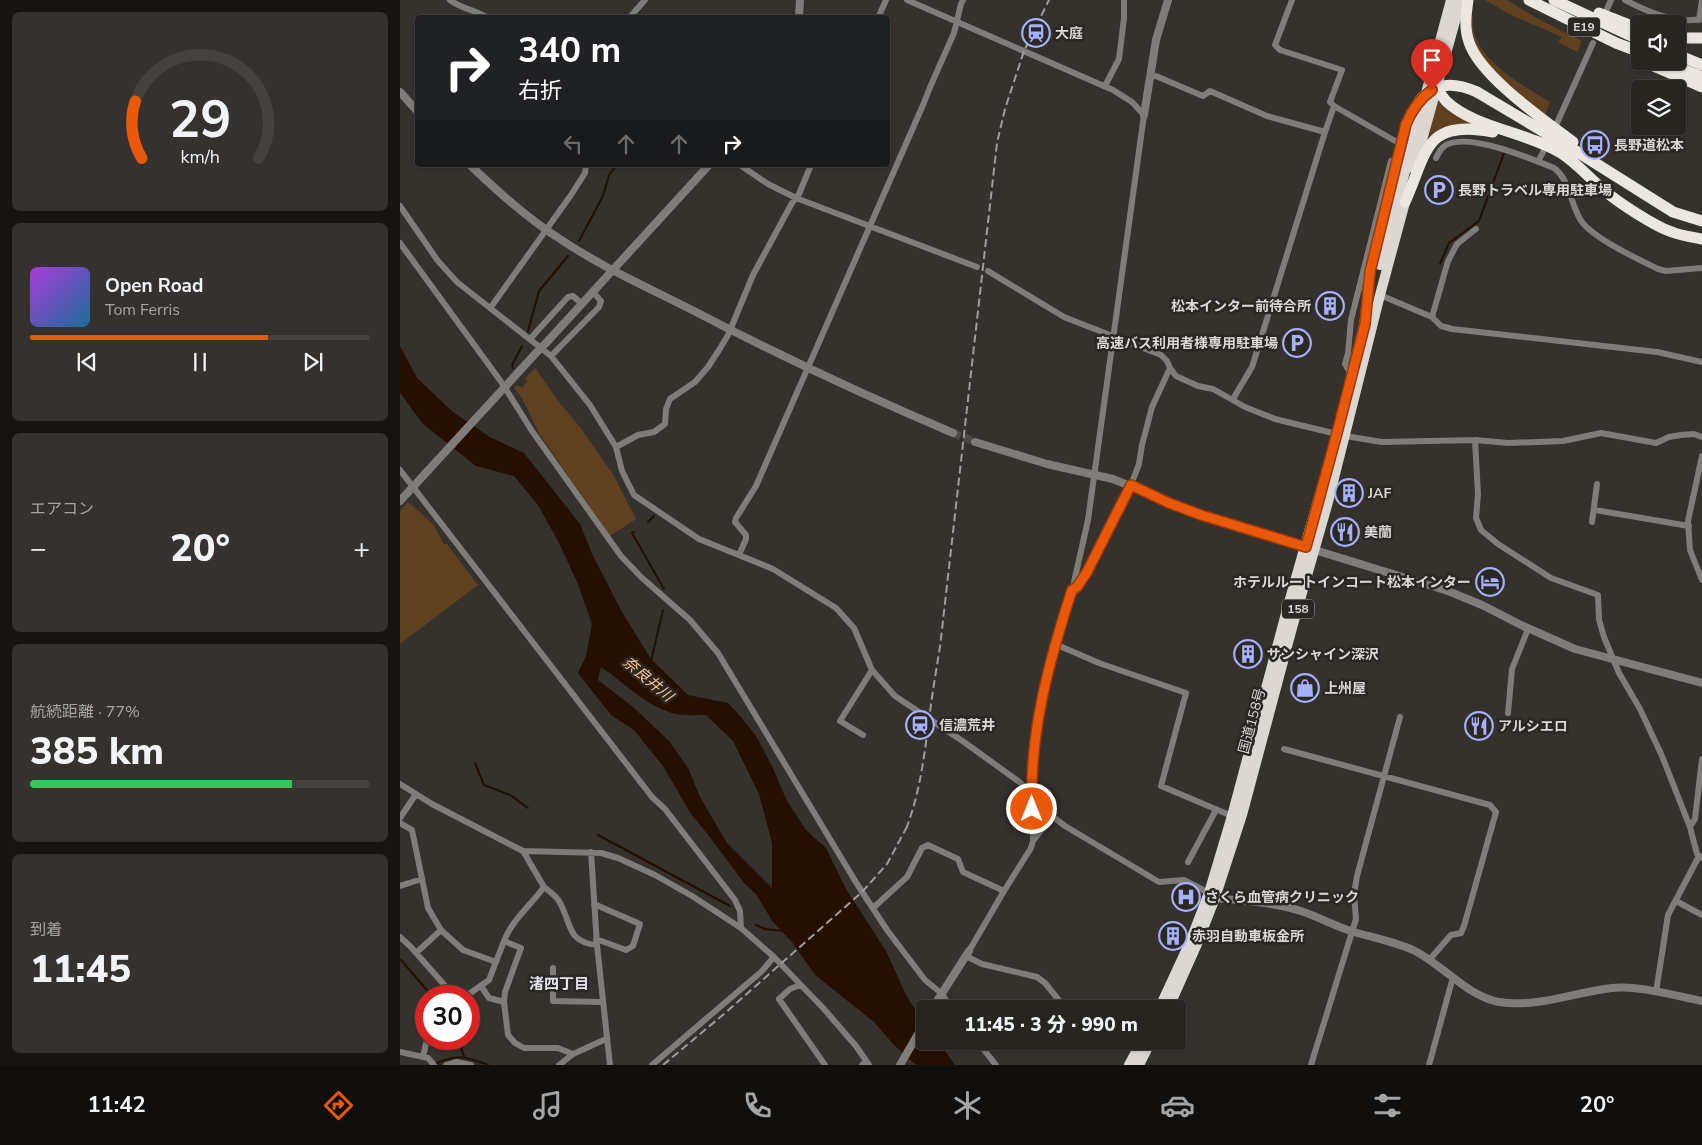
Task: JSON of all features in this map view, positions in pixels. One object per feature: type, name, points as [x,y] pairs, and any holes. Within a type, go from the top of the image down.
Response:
[{"type":"highway","name":"国道158号","points":[[1341,434],[1352,375],[1451,0]]},
{"type":"highway","name":"国道158号","points":[[1172,1000],[1197,944],[1212,895],[1232,816],[1310,548],[1461,0]]},
{"type":"highway","points":[[1468,0],[1467,34],[1473,51],[1479,60],[1516,98],[1620,178]]},
{"type":"highway","name":"E19","points":[[1529,0],[1631,48]]},
{"type":"highway","name":"E19","points":[[1554,0],[1631,36]]},
{"type":"highway","points":[[1567,0],[1631,25]]},
{"type":"highway","points":[[1543,8],[1545,15],[1631,56]]},
{"type":"highway","points":[[1686,38],[1702,38]]},
{"type":"highway","points":[[1686,58],[1702,65]]},
{"type":"highway","points":[[1662,70],[1702,87]]},
{"type":"highway","points":[[1685,70],[1702,77]]},
{"type":"highway","points":[[1431,74],[1436,87],[1445,99],[1458,110],[1482,122],[1534,140],[1567,157],[1610,195],[1662,228],[1671,232],[1702,237]]},
{"type":"highway","points":[[1365,324],[1370,272],[1398,146],[1410,114],[1422,97],[1432,90],[1450,85],[1477,92],[1673,212],[1702,220]]},
{"type":"highway","points":[[1405,202],[1427,149],[1436,137],[1443,133],[1466,128],[1534,140]]},
{"type":"highway","name":"国道158号","points":[[1163,1000],[1212,895],[1242,814],[1292,628],[1310,548]]},
{"type":"highway","points":[[1137,1063],[1141,1050]]},
{"type":"street","points":[[450,0],[462,8],[484,15]]},
{"type":"street","points":[[632,15],[644,0]]},
{"type":"street","points":[[799,15],[800,0]]},
{"type":"street","points":[[879,15],[886,0]]},
{"type":"street","points":[[907,0],[1105,86],[1132,102],[1144,115]]},
{"type":"street","points":[[739,555],[746,535],[735,522],[736,518],[756,486],[808,368],[954,33],[960,4],[963,0]]},
{"type":"street","points":[[1105,86],[1119,59],[1124,18],[1124,0]]},
{"type":"street","points":[[1034,841],[1032,792],[1036,731],[1055,644],[1072,590],[1088,520],[1112,336],[1150,76],[1156,40],[1168,0]]},
{"type":"street","points":[[1292,0],[1275,45],[1280,50],[1342,70],[1330,102],[1398,146]]},
{"type":"street","points":[[1607,9],[1611,0]]},
{"type":"street","points":[[1625,0],[1659,15],[1676,19],[1700,19],[1702,0]]},
{"type":"street","points":[[1557,123],[1593,43]]},
{"type":"street","points":[[1150,76],[1156,76],[1203,96],[1210,91],[1267,116],[1325,132]]},
{"type":"street","points":[[400,92],[415,109]]},
{"type":"street","points":[[1233,399],[1252,367],[1334,106]]},
{"type":"street","points":[[1352,375],[1345,364],[1351,320],[1399,138],[1413,142]]},
{"type":"street","points":[[1436,158],[1440,150],[1448,144],[1479,143],[1554,168],[1562,174],[1580,220],[1596,235],[1658,270],[1702,268]]},
{"type":"street","points":[[1538,162],[1544,150]]},
{"type":"street","points":[[472,167],[495,189],[546,230],[580,252],[730,330],[808,368],[953,433]]},
{"type":"street","points":[[491,307],[576,188],[586,167]]},
{"type":"street","points":[[400,501],[707,167]]},
{"type":"street","points":[[743,167],[768,184],[796,198],[977,267]]},
{"type":"street","points":[[616,447],[638,435],[654,432],[665,424],[666,409],[670,399],[688,388],[702,375],[730,330],[753,275],[811,167]]},
{"type":"street","points":[[400,206],[438,262],[457,282],[551,356],[590,405],[616,447],[622,471],[634,495],[699,539],[781,573],[836,608],[854,628],[872,670],[895,696],[964,742],[1032,792],[1052,816],[1080,836],[1159,882],[1184,880],[1212,895],[1258,901],[1302,911],[1351,931],[1407,948],[1430,959],[1453,977],[1486,998],[1499,1002],[1516,1003],[1556,1000],[1610,988],[1656,992],[1702,1001]]},
{"type":"street","points":[[1432,317],[1448,261],[1457,244],[1476,230]]},
{"type":"street","points":[[400,243],[621,556],[641,577],[690,620],[718,654],[873,908],[908,958],[944,1000]]},
{"type":"street","points":[[988,271],[1064,317],[1160,356],[1167,361],[1176,376],[1198,386],[1213,389],[1246,407],[1275,419],[1382,442],[1475,440],[1508,443],[1563,440],[1601,433],[1656,443],[1681,434],[1702,436]]},
{"type":"street","points":[[551,356],[598,307],[600,299],[593,292]]},
{"type":"street","points":[[1380,295],[1432,317],[1441,326],[1452,329],[1657,352],[1702,362]]},
{"type":"street","points":[[530,339],[568,297],[573,296],[582,304]]},
{"type":"street","points":[[1072,590],[1077,587],[1087,572],[1131,485],[1139,464],[1152,406],[1170,368]]},
{"type":"street","points":[[1475,440],[1478,494],[1476,518],[1479,528],[1498,544],[1551,578],[1598,595],[1601,629],[1614,660],[1662,756],[1700,857],[1668,915],[1656,992]]},
{"type":"street","points":[[975,442],[1047,464],[1131,485],[1169,503],[1201,515],[1448,591],[1575,649],[1702,683]]},
{"type":"street","points":[[1702,456],[1696,478],[1688,526],[1690,550],[1702,580]]},
{"type":"street","points":[[400,470],[652,797],[665,810],[727,888],[740,911],[742,928]]},
{"type":"street","points":[[1592,522],[1597,484]]},
{"type":"street","points":[[1595,510],[1688,526]]},
{"type":"street","points":[[1508,713],[1512,669],[1528,629]]},
{"type":"street","points":[[1055,644],[1099,663],[1186,692],[1161,786],[1232,816]]},
{"type":"street","points":[[863,735],[840,720],[872,670]]},
{"type":"street","points":[[1311,1065],[1357,915],[1354,894],[1357,876],[1400,717]]},
{"type":"street","points":[[1284,749],[1490,805],[1496,812],[1464,926],[1460,933],[1451,936],[1430,959]]},
{"type":"street","points":[[1690,827],[1696,819],[1702,759]]},
{"type":"street","points":[[400,784],[432,804],[523,850],[591,852],[618,858],[655,875],[692,896],[742,928],[774,957],[856,1046],[870,1065]]},
{"type":"street","points":[[400,818],[416,794]]},
{"type":"street","points":[[1188,862],[1216,810]]},
{"type":"street","points":[[938,1000],[1034,841],[1052,816]]},
{"type":"street","points":[[400,823],[412,830],[428,908],[441,930],[463,950],[496,962]]},
{"type":"street","points":[[873,908],[907,877],[922,848],[928,845],[958,859],[963,872],[1004,891]]},
{"type":"street","points":[[523,850],[544,887],[558,899],[572,932],[583,944],[597,942],[626,950],[633,946],[640,924],[594,904]]},
{"type":"street","points":[[591,852],[602,1002],[610,1065]]},
{"type":"street","points":[[400,886],[422,879]]},
{"type":"street","points":[[504,1002],[489,998],[481,986],[489,980],[509,927],[532,904],[544,887]]},
{"type":"street","points":[[1676,901],[1702,915]]},
{"type":"street","points":[[416,953],[441,930]]},
{"type":"street","points":[[400,937],[444,985]]},
{"type":"street","points":[[504,941],[521,948],[504,1002],[508,1035],[515,1043],[524,1048],[558,1048],[573,1054]]},
{"type":"street","points":[[967,954],[982,964],[1037,977],[1046,982],[1059,1000]]},
{"type":"street","points":[[652,1065],[761,972],[774,957]]},
{"type":"street","points":[[553,968],[553,1001],[602,1002]]},
{"type":"street","points":[[1429,1065],[1453,977]]},
{"type":"street","points":[[800,985],[790,989],[779,1000],[825,1065]]},
{"type":"street","points":[[900,1065],[916,1037]]},
{"type":"street","points":[[559,1065],[573,1054],[606,1039]]},
{"type":"street","points":[[423,1057],[425,1050]]},
{"type":"street","points":[[984,1050],[996,1065]]},
{"type":"street","points":[[400,1052],[423,1057],[431,1064]]},
{"type":"street","points":[[446,1065],[456,1062],[471,1065]]},
{"type":"shaded area","points":[[1485,0],[1507,0],[1582,41],[1577,52],[1558,42],[1562,37],[1509,14]]},
{"type":"shaded area","points":[[1473,16],[1473,30],[1487,56],[1512,78],[1550,102],[1545,115],[1494,73],[1471,39],[1470,17]]},
{"type":"shaded area","points":[[1438,96],[1472,121],[1471,126],[1429,136]]},
{"type":"shaded area","points":[[535,368],[614,476],[636,519],[610,536],[540,435],[522,398],[514,388],[517,385],[522,388],[527,381],[525,378]]},
{"type":"shaded area","points":[[408,502],[433,524],[444,544],[447,544],[478,585],[400,644],[400,511]]},
{"type":"water","name":"奈良井川","points":[[400,346],[417,378],[453,412],[490,437],[524,453],[580,524],[593,556],[622,612],[651,659],[688,695],[728,703],[756,736],[787,801],[806,830],[826,848],[846,889],[886,951],[907,997],[916,1010],[916,1050],[944,1050],[955,1065],[916,1065],[894,1045],[874,1022],[815,975],[792,942],[773,922],[756,894],[744,883],[691,814],[663,766],[634,730],[611,715],[578,673],[586,656],[592,624],[578,584],[559,543],[538,505],[514,476],[476,466],[423,424],[400,393]],"holes":[[[601,667],[643,699],[672,713],[680,715],[706,715],[733,741],[759,794],[772,843],[772,888],[727,843],[700,797],[688,768],[669,741],[633,707],[598,680]]]},
{"type":"waterway","points":[[1440,264],[1449,243],[1479,221],[1504,153]]},
{"type":"waterway","points":[[579,241],[603,196],[609,175],[615,167]]},
{"type":"waterway","points":[[528,331],[539,291],[568,256]]},
{"type":"waterway","points":[[513,368],[512,365],[522,346]]},
{"type":"waterway","points":[[648,522],[654,516]]},
{"type":"waterway","points":[[634,532],[632,533],[664,589]]},
{"type":"waterway","name":"奈良井川","points":[[651,661],[663,610]]},
{"type":"waterway","points":[[475,763],[484,785],[510,795],[528,808]]},
{"type":"waterway","points":[[598,835],[730,906]]},
{"type":"waterway","points":[[756,925],[765,929],[783,931]]},
{"type":"waterway","points":[[400,959],[422,985]]},
{"type":"waterway","points":[[462,1050],[464,1056]]},
{"type":"waterway","points":[[435,1064],[450,1058],[462,1057],[488,1065]]},
{"type":"tunnel","points":[[953,433],[975,442]]},
{"type":"railway","points":[[906,829],[921,775],[940,647],[997,143],[1005,109],[1024,51],[1049,0]]},
{"type":"railway","points":[[663,1065],[724,1014],[862,892],[887,864],[909,823]]},
{"type":"place","name":"大庭","points":[[1036,33]]},
{"type":"place","name":"長野道松本","points":[[1595,145]]},
{"type":"place","name":"長野トラベル専用駐車場","points":[[1439,190]]},
{"type":"place","name":"松本インター前待合所","points":[[1330,306]]},
{"type":"place","name":"高速バス利用者様専用駐車場","points":[[1297,343]]},
{"type":"place","name":"JAF","points":[[1349,493]]},
{"type":"place","name":"美蘭","points":[[1345,532]]},
{"type":"place","name":"ホテルルートインコート松本インター","points":[[1490,582]]},
{"type":"place","name":"サンシャイン深沢","points":[[1248,654]]},
{"type":"place","name":"上州屋","points":[[1305,688]]},
{"type":"place","name":"信濃荒井","points":[[920,725]]},
{"type":"place","name":"アルシエロ","points":[[1479,726]]},
{"type":"place","name":"さくら血管病クリニック","points":[[1186,897]]},
{"type":"place","name":"赤羽自動車板金所","points":[[1173,936]]},
{"type":"district","name":"渚四丁目","points":[[559,984]]},
{"type":"route","points":[[1032,809],[1036,731],[1055,644],[1072,590],[1077,587],[1087,572],[1131,485],[1169,503],[1201,515],[1306,547],[1365,324],[1370,272],[1406,124],[1410,114],[1422,97],[1432,90]]}]
